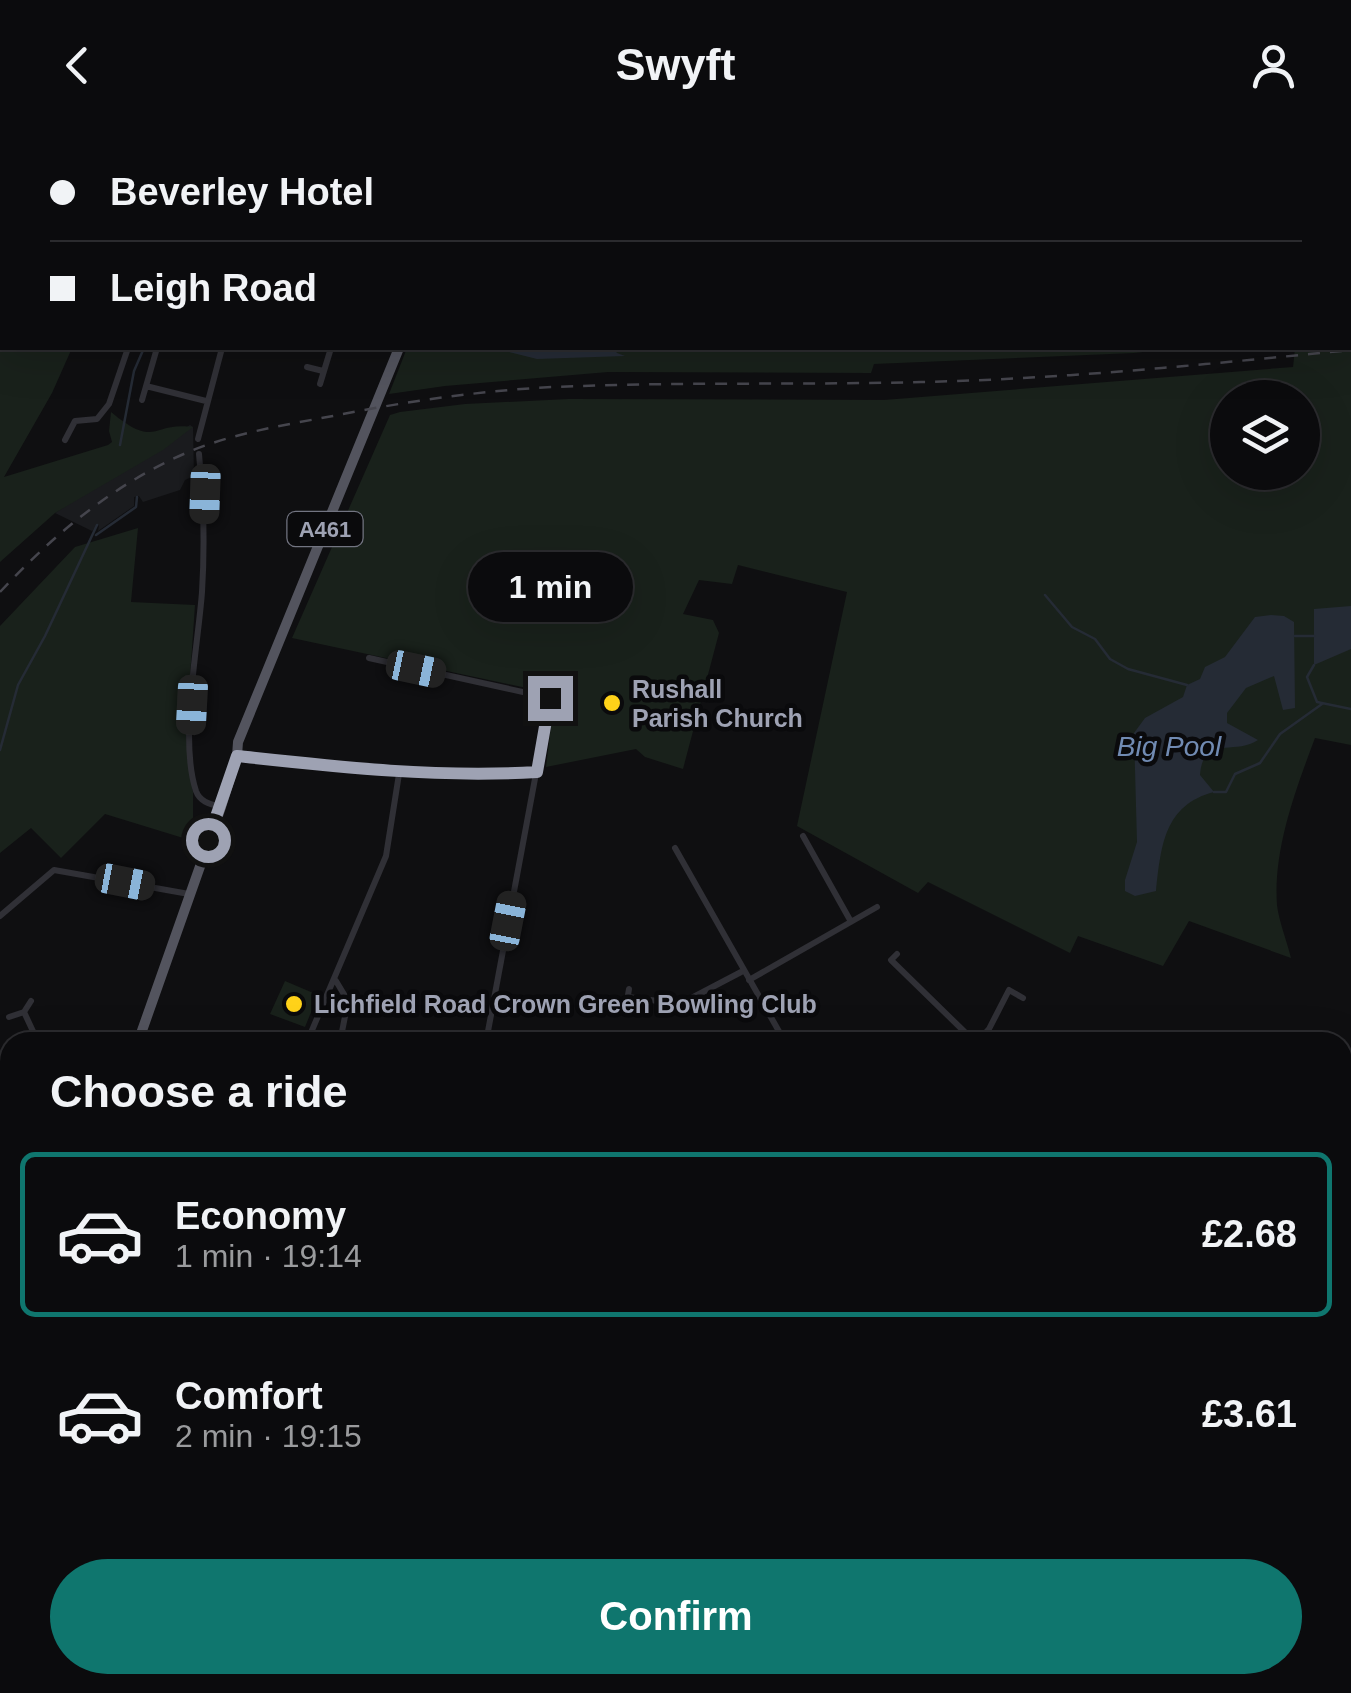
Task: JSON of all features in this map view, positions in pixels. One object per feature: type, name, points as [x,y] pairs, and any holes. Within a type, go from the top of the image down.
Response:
[{"type":"highway","name":"A461","points":[[141,1032],[237,756],[238,742],[397,350]]},
{"type":"street","points":[[65,440],[75,422],[98,419],[108,404],[127,350]]},
{"type":"street","points":[[142,400],[157,350]]},
{"type":"street","points":[[198,439],[221,350]]},
{"type":"street","points":[[320,384],[331,350]]},
{"type":"street","points":[[307,367],[324,371]]},
{"type":"street","points":[[146,386],[206,401]]},
{"type":"street","points":[[199,454],[205,494],[202,590],[190,736],[197,793],[204,802],[220,807]]},
{"type":"street","points":[[368,658],[550,698],[488,1032]]},
{"type":"street","points":[[379,674],[382,661]]},
{"type":"street","points":[[237,756],[399,774],[470,776],[537,772]]},
{"type":"street","points":[[312,1032],[386,856],[399,774]]},
{"type":"street","points":[[803,836],[850,920]]},
{"type":"street","points":[[675,848],[780,1032]]},
{"type":"street","points":[[813,854],[821,850]]},
{"type":"street","points":[[0,916],[54,870],[188,894]]},
{"type":"street","points":[[750,980],[877,907]]},
{"type":"street","points":[[897,954],[891,960],[966,1032]]},
{"type":"street","points":[[626,1007],[628,993],[680,1004],[744,971]]},
{"type":"street","points":[[335,980],[348,1001],[342,1032]]},
{"type":"street","points":[[986,1032],[1009,990],[1023,998]]},
{"type":"street","points":[[9,1017],[24,1012],[31,1001]]},
{"type":"street","points":[[24,1012],[33,1032]]},
{"type":"shaded area","points":[[0,350],[71,350],[52,393],[4,477],[108,445],[112,442],[111,412],[146,432],[193,427],[163,450],[55,513],[0,562]]},
{"type":"shaded area","points":[[406,350],[1162,350],[874,364],[871,373],[608,372],[389,394]]},
{"type":"shaded area","points":[[1295,350],[1351,350],[1351,745],[1315,738],[1287,820],[1279,862],[1277,905],[1291,958],[1189,921],[1163,966],[1078,936],[1070,953],[928,882],[918,893],[797,826],[847,592],[738,565],[732,584],[699,580],[683,614],[713,620],[719,633],[683,769],[645,757],[636,749],[546,767],[555,694],[292,638],[390,415],[465,404],[569,399],[884,400],[1293,367]]},
{"type":"shaded area","points":[[190,425],[194,476],[185,480],[180,490],[143,502],[139,496],[134,497],[134,506],[98,531],[99,525],[92,531],[55,513]]},
{"type":"shaded area","points":[[138,528],[131,602],[195,605],[186,735],[193,792],[193,841],[105,814],[61,858],[31,828],[0,853],[0,626],[75,547]]},
{"type":"shaded area","name":"Lichfield Road Crown Green Bowling Club","points":[[285,981],[318,995],[305,1027],[270,1014]]},
{"type":"water","points":[[501,350],[615,350],[625,356],[537,359]]},
{"type":"water","points":[[1351,606],[1351,649],[1314,665],[1314,609]]},
{"type":"water","name":"Big Pool","points":[[1271,615],[1294,622],[1295,708],[1283,710],[1274,676],[1246,688],[1227,713],[1227,723],[1258,740],[1207,754],[1200,775],[1214,792],[1197,798],[1175,817],[1163,843],[1156,891],[1135,896],[1125,891],[1137,842],[1134,733],[1145,718],[1183,697],[1187,685],[1200,679],[1205,667],[1225,657],[1255,617]]},
{"type":"waterway","points":[[120,445],[134,371],[143,350]]},
{"type":"waterway","points":[[96,535],[136,507],[137,497]]},
{"type":"waterway","points":[[0,750],[18,685],[97,525]]},
{"type":"waterway","points":[[1045,595],[1072,627],[1095,639],[1110,659],[1128,669],[1187,685]]},
{"type":"waterway","points":[[1295,636],[1314,636]]},
{"type":"waterway","points":[[1314,665],[1307,677],[1317,702],[1351,709]]},
{"type":"waterway","points":[[1214,792],[1226,792],[1235,774],[1260,763],[1280,734],[1322,704]]},
{"type":"railway","points":[[0,592],[86,513],[160,466],[240,435],[363,410],[549,387],[1029,378],[1351,350]]},
{"type":"place","name":"Rushall Parish Church","points":[[612,703]]},
{"type":"place","name":"Lichfield Road Crown Green Bowling Club","points":[[294,1004]]},
{"type":"route","points":[[208,840],[237,756],[399,774],[470,776],[537,772],[550,698]]}]
